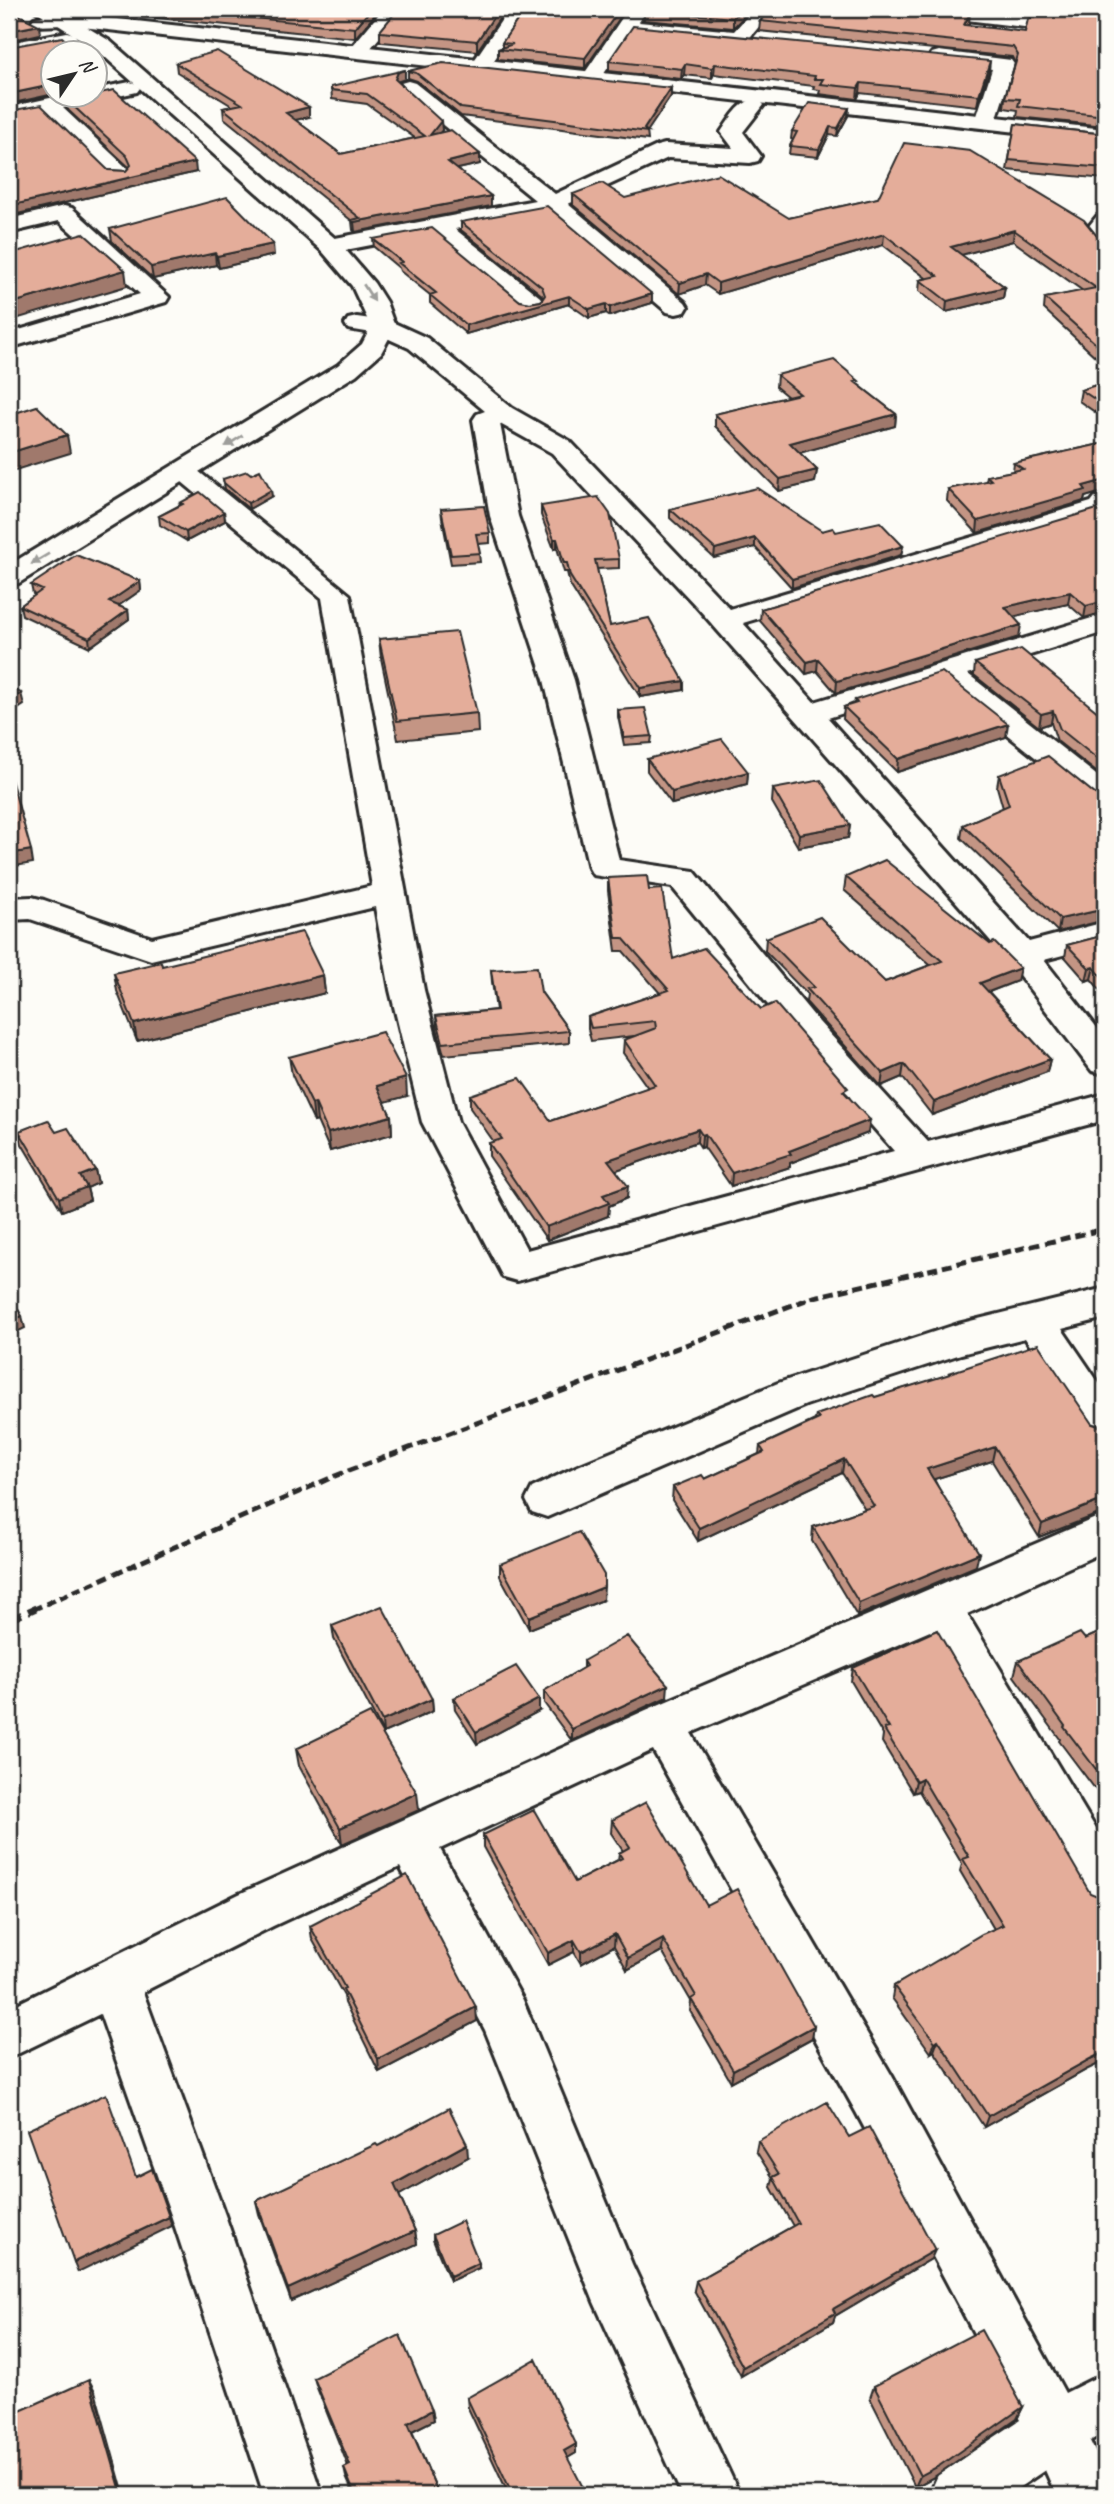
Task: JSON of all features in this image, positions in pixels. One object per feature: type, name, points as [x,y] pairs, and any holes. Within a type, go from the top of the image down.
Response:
[{"type":"street","points":[[358,51],[393,9]]},
{"type":"street","points":[[481,65],[519,9]]},
{"type":"street","points":[[592,78],[638,9]]},
{"type":"street","points":[[739,38],[764,9]]},
{"type":"street","points":[[925,9],[1026,15],[1004,64],[986,122]]},
{"type":"street","points":[[59,27],[1105,145]]},
{"type":"street","points":[[9,577],[347,370],[372,348],[370,325],[375,300],[355,272],[330,246],[151,85],[59,27]]},
{"type":"street","points":[[9,49],[59,27],[358,51],[1105,135]]},
{"type":"street","points":[[626,27],[765,40]]},
{"type":"street","points":[[924,56],[1004,64]]},
{"type":"street","points":[[108,71],[336,276],[370,325],[418,343],[503,413],[561,447],[723,620],[1022,955],[1105,1062]]},
{"type":"street","points":[[408,87],[553,203],[676,307]]},
{"type":"street","points":[[108,93],[130,88]]},
{"type":"street","points":[[330,246],[553,203],[665,151],[750,156],[732,132],[753,106]]},
{"type":"street","points":[[9,113],[38,107]]},
{"type":"street","points":[[50,108],[119,173]]},
{"type":"street","points":[[9,226],[64,214],[157,297],[9,341]]},
{"type":"street","points":[[1105,221],[1097,231],[1105,240]]},
{"type":"street","points":[[438,226],[531,302]]},
{"type":"street","points":[[9,550],[293,386],[328,362],[370,325]]},
{"type":"street","points":[[503,413],[486,420],[504,516],[559,680],[605,868],[682,878],[807,1030],[920,1157]]},
{"type":"street","points":[[183,472],[336,595],[407,990],[440,1122],[517,1267],[1105,1107]]},
{"type":"street","points":[[723,620],[1101,508],[1105,503]]},
{"type":"street","points":[[808,714],[1105,623]]},
{"type":"street","points":[[946,671],[1102,791]]},
{"type":"street","points":[[9,909],[32,908],[151,949],[389,893]]},
{"type":"street","points":[[1022,955],[1105,933]]},
{"type":"street","points":[[547,1500],[793,1394],[958,1339],[1105,1303]]},
{"type":"street","points":[[1035,1321],[1105,1424]]},
{"type":"street","points":[[9,2034],[256,1910],[411,1842],[662,1724],[939,1608],[1105,1532]]},
{"type":"street","points":[[939,1608],[1105,1888]]},
{"type":"street","points":[[662,1724],[862,2072],[1055,2430],[1086,2495]]},
{"type":"street","points":[[411,1842],[505,2017],[613,2283],[711,2495]]},
{"type":"street","points":[[114,1982],[198,2216],[293,2495]]},
{"type":"street","points":[[958,2495],[1055,2430],[1105,2401]]},
{"type":"building","points":[[163,9],[371,9],[355,28]]},
{"type":"building","points":[[398,9],[499,9],[477,41],[381,32]]},
{"type":"building","points":[[525,9],[620,9],[585,58],[498,49],[513,44],[502,43]]},
{"type":"building","points":[[644,9],[742,9],[733,18]]},
{"type":"building","points":[[770,9],[935,9],[970,13],[964,25],[1025,32],[1028,19],[1035,17],[1038,11],[1036,9],[1105,9],[1105,116],[1018,106],[1020,99],[1005,98],[1018,55],[1013,47],[760,21]]},
{"type":"building","points":[[9,10],[39,25],[9,31]]},
{"type":"building","points":[[633,26],[990,61],[979,95],[861,83],[858,88],[820,84],[823,79],[814,79],[815,76],[715,64],[712,68],[685,64],[682,69],[609,61]]},
{"type":"building","points":[[38,42],[38,88],[9,94],[9,47]]},
{"type":"building","points":[[217,51],[309,107],[286,113],[341,154],[425,136],[367,94],[331,90],[331,87],[405,70],[398,72],[395,79],[441,121],[430,135],[451,130],[480,154],[448,162],[491,196],[354,222],[352,220],[360,218],[223,108],[242,104],[176,63]]},
{"type":"building","points":[[443,63],[671,88],[644,129],[648,132],[461,108],[416,73],[408,71]]},
{"type":"building","points":[[114,90],[195,162],[9,206],[9,111],[38,106],[38,108],[44,108],[108,170],[126,171],[131,165],[127,156],[76,108],[108,108],[108,91]]},
{"type":"building","points":[[809,103],[849,108],[838,128],[830,127],[819,149],[790,146],[797,132],[792,131]]},
{"type":"building","points":[[1015,124],[1105,134],[1105,168],[1009,160]]},
{"type":"building","points":[[904,143],[970,151],[1084,220],[1097,236],[1105,238],[1105,352],[1045,298],[1096,288],[1014,230],[951,247],[1005,287],[947,301],[920,280],[938,276],[884,234],[718,283],[706,274],[680,283],[573,194],[602,183],[625,198],[718,174],[789,218],[878,198]]},
{"type":"building","points":[[227,197],[273,244],[151,267],[110,229]]},
{"type":"building","points":[[547,206],[652,294],[610,307],[606,304],[589,309],[569,296],[466,325],[430,295],[436,293],[373,239],[432,228],[520,301],[541,301],[545,295],[542,287],[461,222]]},
{"type":"building","points":[[83,233],[125,270],[9,304],[9,254]]},
{"type":"building","points":[[834,360],[859,381],[855,382],[896,414],[790,443],[817,470],[780,479],[715,414],[800,394],[777,375]]},
{"type":"building","points":[[1105,382],[1105,406],[1081,390]]},
{"type":"building","points":[[37,406],[67,435],[9,453],[9,415]]},
{"type":"building","points":[[1105,443],[1105,480],[1083,486],[1086,490],[978,521],[948,489],[991,480],[987,476],[1023,469],[1014,463]]},
{"type":"building","points":[[260,470],[271,490],[248,503],[224,483],[223,479],[247,471],[251,474]]},
{"type":"building","points":[[757,488],[822,531],[833,528],[836,532],[880,522],[903,546],[792,579],[755,538],[715,549],[670,509]]},
{"type":"building","points":[[200,492],[224,512],[186,532],[159,516],[183,504],[180,503]]},
{"type":"building","points":[[598,497],[610,514],[619,559],[595,560],[610,626],[649,618],[684,681],[640,688],[570,576],[567,563],[564,563],[557,539],[554,539],[541,506]]},
{"type":"building","points":[[484,506],[490,533],[476,534],[480,553],[451,555],[441,509]]},
{"type":"building","points":[[1104,507],[1105,601],[1086,606],[1070,592],[1005,607],[1021,625],[837,681],[818,659],[807,662],[761,609]]},
{"type":"building","points":[[76,555],[140,581],[109,602],[128,610],[89,638],[20,606],[42,590],[31,585]]},
{"type":"building","points":[[457,632],[477,713],[397,721],[379,639]]},
{"type":"building","points":[[1021,649],[1105,718],[1105,765],[1060,729],[1053,711],[1041,714],[975,663]]},
{"type":"building","points":[[942,672],[1008,724],[898,759],[844,707],[857,703],[855,700]]},
{"type":"building","points":[[9,687],[21,693],[9,701]]},
{"type":"building","points":[[645,708],[652,736],[624,738],[618,710]]},
{"type":"building","points":[[722,739],[748,772],[672,792],[647,759]]},
{"type":"building","points":[[1048,756],[1095,794],[1105,797],[1105,909],[1060,919],[963,825],[1009,805],[999,775]]},
{"type":"building","points":[[9,772],[31,850],[9,854]]},
{"type":"building","points":[[821,780],[850,825],[799,834],[773,789]]},
{"type":"building","points":[[885,860],[990,944],[994,942],[1020,968],[980,983],[1050,1059],[934,1102],[904,1064],[883,1073],[807,989],[814,987],[766,938],[820,917],[885,982],[942,961],[846,877]]},
{"type":"building","points":[[647,876],[649,890],[662,889],[673,959],[704,948],[761,1009],[775,1003],[848,1088],[843,1091],[870,1120],[789,1151],[791,1154],[732,1173],[705,1134],[702,1135],[698,1129],[608,1160],[628,1186],[603,1195],[609,1203],[546,1227],[489,1143],[502,1139],[470,1095],[520,1078],[551,1121],[655,1085],[624,1040],[656,1028],[655,1021],[591,1028],[588,1017],[669,990],[623,938],[616,938],[608,878]]},
{"type":"building","points":[[302,932],[323,975],[134,1024],[114,973],[161,962],[162,966]]},
{"type":"building","points":[[1105,935],[1105,981],[1094,967],[1089,968],[1067,945]]},
{"type":"building","points":[[537,967],[541,992],[569,1031],[443,1043],[436,1016],[497,1010],[491,970]]},
{"type":"building","points":[[382,1032],[406,1078],[377,1086],[391,1116],[328,1133],[315,1103],[312,1104],[289,1057]]},
{"type":"building","points":[[48,1120],[56,1132],[68,1128],[95,1170],[80,1176],[87,1187],[59,1198],[19,1131]]},
{"type":"building","points":[[9,1294],[22,1316],[9,1321]]},
{"type":"building","points":[[1038,1344],[1092,1424],[1105,1428],[1105,1499],[1042,1524],[995,1447],[927,1469],[979,1553],[859,1603],[813,1527],[874,1506],[844,1459],[699,1528],[673,1487],[702,1475],[705,1479],[764,1452],[760,1446],[819,1419],[816,1415]]},
{"type":"building","points":[[579,1532],[604,1575],[604,1587],[529,1617],[500,1564]]},
{"type":"building","points":[[382,1606],[432,1699],[382,1721],[332,1626]]},
{"type":"building","points":[[937,1630],[1090,1893],[1105,1899],[1105,2052],[988,2116],[938,2040],[935,2042],[894,1986],[982,1934],[1003,1925],[963,1859],[969,1857],[922,1778],[916,1781],[884,1729],[889,1728],[853,1668]]},
{"type":"building","points":[[1105,1630],[1105,1781],[1018,1661],[1080,1633],[1085,1639]]},
{"type":"building","points":[[627,1636],[668,1685],[572,1729],[544,1691],[586,1666],[583,1661]]},
{"type":"building","points":[[516,1666],[539,1699],[476,1732],[454,1698]]},
{"type":"building","points":[[370,1713],[417,1793],[340,1828],[296,1749]]},
{"type":"building","points":[[646,1802],[706,1905],[737,1889],[814,2026],[733,2070],[691,1999],[696,1996],[663,1939],[628,1958],[615,1934],[581,1952],[574,1940],[548,1953],[483,1835],[534,1810],[575,1882],[622,1858],[619,1853],[630,1847],[612,1820]]},
{"type":"building","points":[[407,1875],[476,2007],[378,2059],[343,1989],[345,1988],[310,1926]]},
{"type":"building","points":[[106,2094],[136,2177],[152,2169],[169,2217],[74,2262],[27,2130]]},
{"type":"building","points":[[827,2102],[849,2137],[869,2127],[935,2250],[833,2309],[835,2313],[743,2367],[696,2281],[798,2223],[773,2177],[779,2174],[758,2141]]},
{"type":"building","points":[[449,2108],[467,2144],[394,2184],[415,2231],[288,2289],[256,2201],[376,2144],[378,2146]]},
{"type":"building","points":[[462,2221],[479,2263],[450,2276],[433,2235]]},
{"type":"building","points":[[981,2330],[1023,2407],[939,2466],[920,2476],[874,2386]]},
{"type":"building","points":[[400,2335],[432,2410],[408,2423],[439,2495],[355,2495],[344,2468],[350,2465],[314,2378]]},
{"type":"building","points":[[536,2359],[576,2444],[564,2451],[587,2495],[503,2495],[511,2491],[467,2398]]},
{"type":"building","points":[[89,2380],[122,2495],[9,2495],[9,2416]]},
{"type":"railway","points":[[32,1610],[335,1476],[814,1297],[1105,1229]]},
{"type":"railway","points":[[9,1620],[36,1608]]}]
